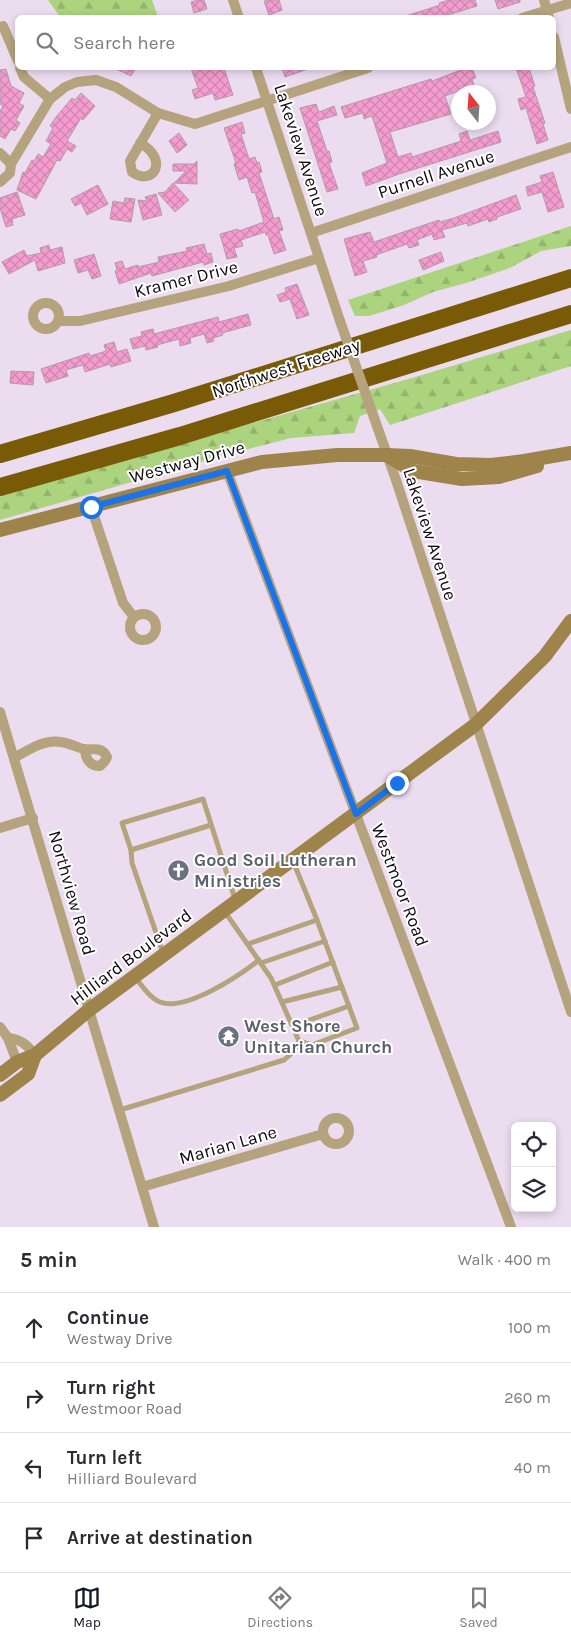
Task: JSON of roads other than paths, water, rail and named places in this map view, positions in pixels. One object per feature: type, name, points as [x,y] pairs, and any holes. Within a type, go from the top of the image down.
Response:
[{"type":"highway","name":"Northwest Freeway","points":[[0,454],[184,400],[571,278]]},
{"type":"highway","name":"Northwest Freeway","points":[[0,487],[190,433],[571,314]]},
{"type":"main road","name":"Westway Drive","points":[[0,530],[262,462],[337,455],[387,455],[410,456],[456,464],[491,465],[571,454]]},
{"type":"main road","name":"Hilliard Boulevard","points":[[0,1075],[17,1062],[35,1055],[89,1010],[475,725],[545,656],[571,621]]},
{"type":"main road","name":"Hilliard Boulevard","points":[[0,1095],[28,1074],[35,1055]]},
{"type":"street","points":[[234,0],[238,15]]},
{"type":"street","points":[[530,15],[571,3]]},
{"type":"street","points":[[3,26],[15,54]]},
{"type":"street","points":[[556,45],[571,109]]},
{"type":"street","points":[[21,70],[24,77],[50,99]]},
{"type":"street","name":"Lakeview Avenue","points":[[257,70],[340,321],[387,455],[571,1012]]},
{"type":"street","points":[[0,182],[10,173],[12,164],[50,99],[65,87],[77,82],[96,80],[116,87],[158,113],[195,124],[362,70]]},
{"type":"street","points":[[140,143],[158,113]]},
{"type":"street","name":"Purnell Avenue","points":[[311,233],[571,147]]},
{"type":"street","points":[[0,153],[12,164]]},
{"type":"street","name":"Kramer Drive","points":[[58,321],[80,321],[220,289],[319,258]]},
{"type":"street","name":"Westmoor Road","points":[[227,471],[511,1227]]},
{"type":"street","points":[[91,507],[123,603],[134,617]]},
{"type":"street","name":"Northview Road","points":[[0,712],[154,1227]]},
{"type":"street","points":[[14,758],[38,745],[48,742],[59,741],[85,749]]},
{"type":"street","points":[[0,828],[33,818]]},
{"type":"street","points":[[0,1027],[8,1038],[17,1062]]},
{"type":"street","points":[[8,1038],[26,1044],[35,1055]]},
{"type":"street","name":"Marian Lane","points":[[142,1187],[323,1134]]},
{"type":"lane","points":[[164,956],[132,863],[131,850],[122,823],[203,799],[236,902]]},
{"type":"lane","points":[[131,850],[211,825]]},
{"type":"lane","points":[[293,861],[358,1028],[312,1045],[299,1041]]},
{"type":"lane","points":[[225,911],[275,985],[299,1041]]},
{"type":"lane","points":[[248,944],[317,920]]},
{"type":"lane","points":[[135,977],[153,998],[161,1003],[171,1004],[209,993],[260,961],[325,940]]},
{"type":"lane","points":[[275,985],[333,962]]},
{"type":"lane","points":[[282,1002],[342,987]]},
{"type":"lane","points":[[293,1026],[349,1006]]},
{"type":"lane","points":[[119,1110],[284,1060],[293,1052],[299,1041]]},
{"type":"place","name":"Good Soil Lutheran Ministries","points":[[178,870]]},
{"type":"place","name":"West Shore Unitarian Church","points":[[228,1036]]}]
